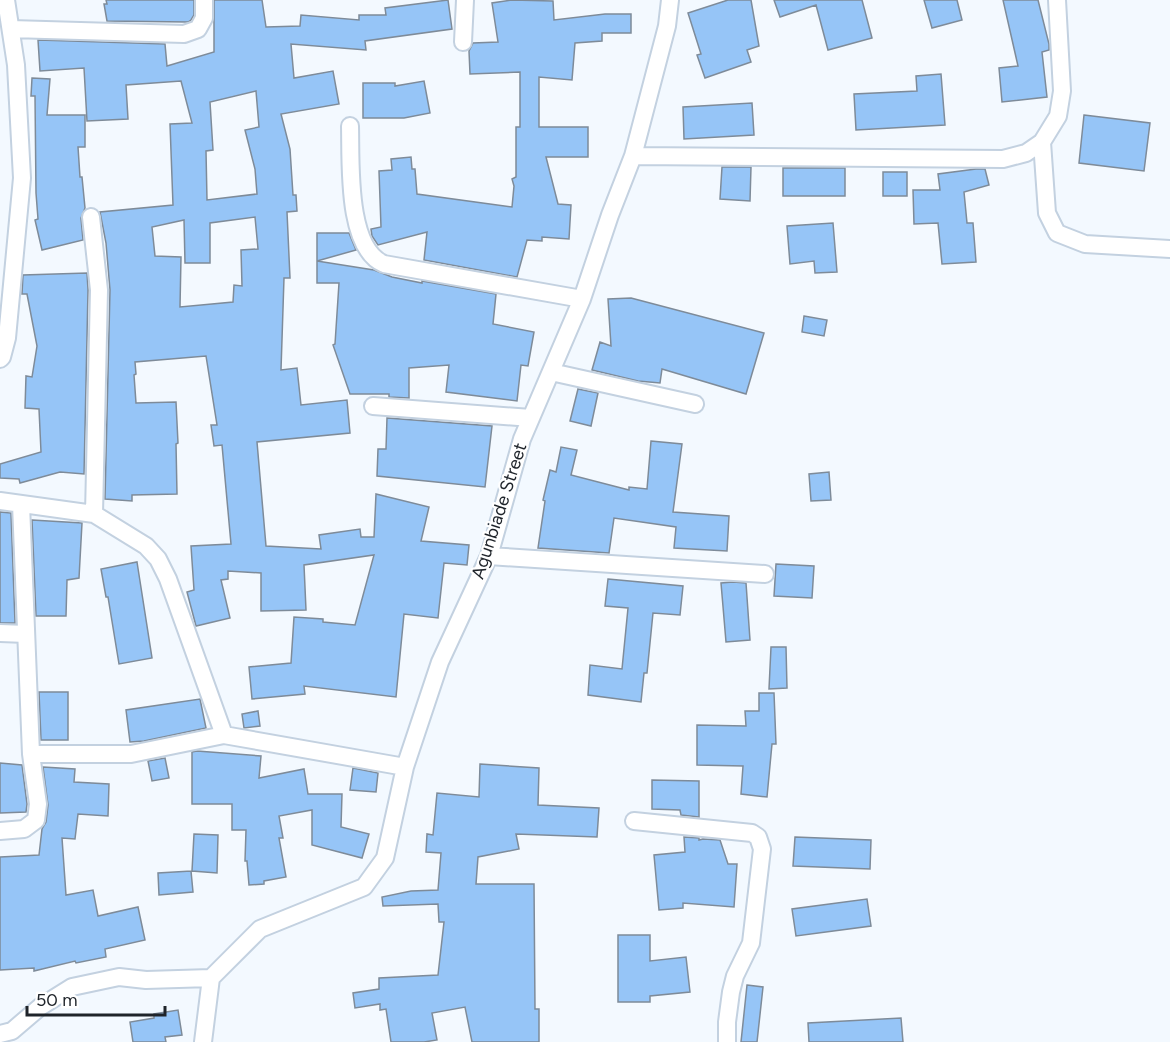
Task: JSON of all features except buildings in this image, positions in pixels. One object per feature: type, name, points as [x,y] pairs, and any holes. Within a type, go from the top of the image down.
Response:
[{"type":"street","points":[[0,358],[7,338],[22,178],[20,110],[6,0]]},
{"type":"street","points":[[11,29],[184,34],[198,29],[204,18],[204,0]]},
{"type":"street","points":[[463,42],[465,0]]},
{"type":"street","name":"Agunbiade Street","points":[[212,978],[260,929],[364,887],[385,858],[405,767],[440,662],[489,556],[522,439],[582,299],[610,215],[633,156],[667,26],[670,0]]},
{"type":"street","points":[[633,156],[1003,159],[1026,153],[1042,142],[1058,116],[1062,91],[1058,0]]},
{"type":"street","points":[[350,126],[353,200],[360,236],[376,261],[582,299]]},
{"type":"street","points":[[1042,142],[1047,213],[1057,233],[1085,244],[1170,249]]},
{"type":"street","points":[[91,217],[99,290],[94,514]]},
{"type":"street","points":[[551,372],[695,404]]},
{"type":"street","points":[[373,406],[531,418]]},
{"type":"street","points":[[0,501],[94,514],[146,546],[158,559],[168,579],[224,735]]},
{"type":"street","points":[[0,831],[24,830],[36,820],[38,804],[31,754],[21,504]]},
{"type":"street","points":[[489,556],[765,574]]},
{"type":"street","points":[[0,633],[26,634]]},
{"type":"street","points":[[31,754],[131,754],[224,735],[405,767]]},
{"type":"street","points":[[634,821],[752,833],[758,837],[762,849],[751,943],[735,976],[731,992],[727,1042]]},
{"type":"street","points":[[0,1034],[12,1031],[40,1007],[72,987],[119,976],[146,980],[212,978],[203,1042]]}]
